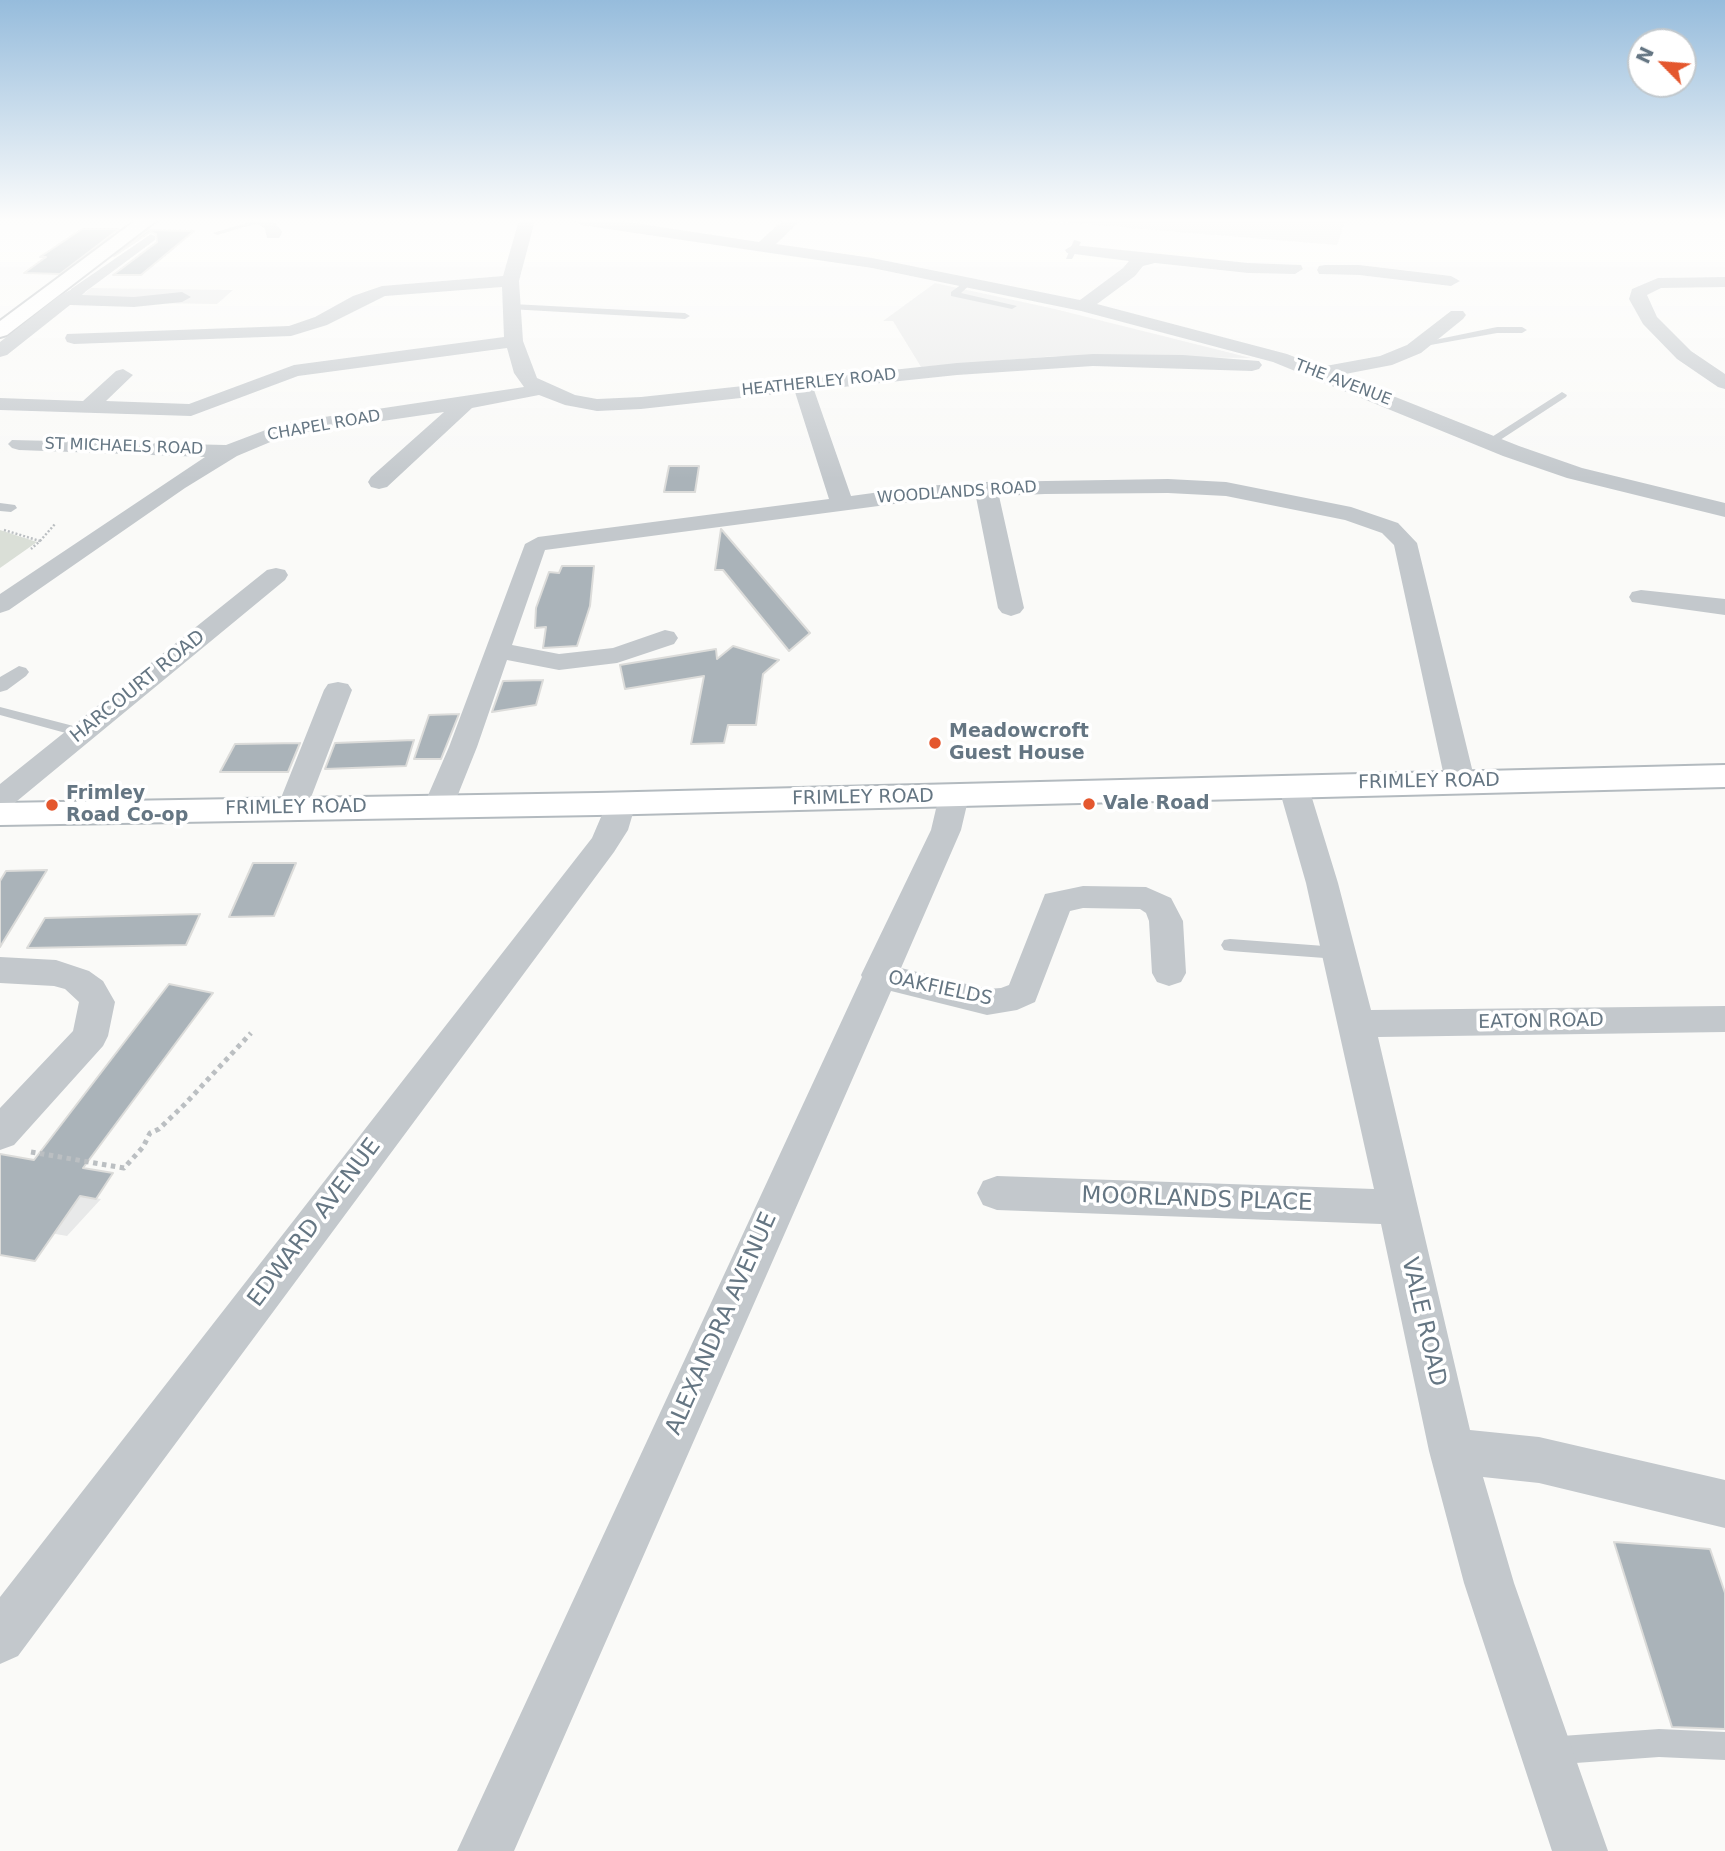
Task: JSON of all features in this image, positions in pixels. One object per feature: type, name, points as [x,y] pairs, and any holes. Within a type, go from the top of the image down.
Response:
[{"type":"main road","points":[[0,331],[45,306]]},
{"type":"main road","name":"FRIMLEY ROAD","points":[[0,814],[954,796],[1293,785],[1725,776]]},
{"type":"street","points":[[0,351],[52,306]]},
{"type":"street","points":[[85,341],[291,331],[321,321],[347,306]]},
{"type":"street","name":"THE AVENUE","points":[[1084,306],[1280,358],[1575,473],[1725,510]]},
{"type":"street","points":[[1321,373],[1385,361],[1425,343],[1444,306]]},
{"type":"street","points":[[1642,306],[1649,320],[1676,348],[1725,383]]},
{"type":"street","points":[[512,307],[514,341],[524,373],[539,388]]},
{"type":"street","points":[[0,404],[191,410],[294,370],[514,341]]},
{"type":"street","name":"HEATHERLEY ROAD","points":[[539,388],[572,401],[613,405],[802,384],[1093,360],[1258,365],[1280,358]]},
{"type":"street","points":[[88,407],[123,375]]},
{"type":"street","points":[[802,384],[842,503]]},
{"type":"street","name":"CHAPEL ROAD","points":[[0,605],[229,451],[262,436],[284,429],[514,396],[539,388]]},
{"type":"street","points":[[379,482],[465,404]]},
{"type":"street","name":"ST MICHAELS ROAD","points":[[16,445],[229,451]]},
{"type":"street","name":"WOODLANDS ROAD","points":[[438,807],[463,747],[533,549],[538,544],[842,503],[986,489],[1154,486],[1226,489],[1351,514],[1390,528],[1405,543],[1460,781]]},
{"type":"street","points":[[986,489],[1011,608]]},
{"type":"street","points":[[34,550],[59,564]]},
{"type":"street","name":"HARCOURT ROAD","points":[[0,799],[276,575]]},
{"type":"street","points":[[1641,597],[1725,607]]},
{"type":"street","points":[[496,650],[559,662],[617,655],[665,638]]},
{"type":"street","points":[[0,670],[19,672],[0,686]]},
{"type":"street","points":[[292,808],[338,690]]},
{"type":"street","name":"VALE ROAD","points":[[1293,785],[1322,883],[1357,1024],[1452,1451],[1489,1583],[1580,1851]]},
{"type":"street","name":"ALEXANDRA AVENUE","points":[[485,1851],[878,975],[946,830],[954,796]]},
{"type":"street","name":"EDWARD AVENUE","points":[[0,1638],[603,845],[613,830],[621,803]]},
{"type":"street","name":"OAKFIELDS","points":[[878,975],[987,1002],[1005,1001],[1023,993],[1057,902],[1083,897],[1146,898],[1159,906],[1166,921],[1169,974]]},
{"type":"street","points":[[0,970],[56,973],[77,980],[91,990],[97,1002],[90,1036],[11,1142]]},
{"type":"street","name":"EATON ROAD","points":[[1357,1024],[1725,1019]]},
{"type":"street","name":"MOORLANDS PLACE","points":[[997,1193],[1397,1207]]},
{"type":"street","points":[[1452,1451],[1539,1460],[1725,1504]]},
{"type":"lane","points":[[512,307],[685,316]]},
{"type":"lane","points":[[1425,343],[1487,331],[1522,330]]},
{"type":"lane","points":[[1490,442],[1562,395]]},
{"type":"lane","points":[[0,711],[84,733]]},
{"type":"lane","points":[[1230,944],[1338,953]]},
{"type":"lane","points":[[1548,1751],[1659,1743],[1725,1746]]},
{"type":"path","points":[[0,529],[34,550],[55,524]]},
{"type":"path","points":[[11,1142],[124,1168],[143,1147],[150,1133],[159,1129],[185,1104],[251,1033]]},
{"type":"shaded area","points":[[903,306],[1043,306],[1251,358],[1056,356],[921,367],[893,321],[883,321]]},
{"type":"shaded area","points":[[0,530],[37,542],[0,568]]},
{"type":"shaded area","points":[[0,1182],[101,1199],[67,1236],[0,1224]]},
{"type":"building","points":[[669,466],[699,466],[695,492],[664,492]]},
{"type":"building","points":[[721,529],[810,633],[789,651],[723,570],[715,570]]},
{"type":"building","points":[[562,566],[594,566],[590,606],[577,646],[543,648],[546,627],[535,628],[536,608],[549,572],[559,573]]},
{"type":"building","points":[[733,646],[779,660],[763,674],[756,725],[728,725],[724,743],[691,744],[704,676],[625,689],[620,665],[716,649],[717,659]]},
{"type":"building","points":[[543,680],[536,705],[492,712],[503,681]]},
{"type":"building","points":[[459,714],[441,759],[414,759],[429,715]]},
{"type":"building","points":[[414,740],[406,766],[325,769],[335,743]]},
{"type":"building","points":[[300,743],[288,772],[220,772],[235,744]]},
{"type":"building","points":[[253,863],[296,863],[274,916],[229,917]]},
{"type":"building","points":[[47,870],[0,947],[0,881],[6,871]]},
{"type":"building","points":[[200,914],[186,945],[27,948],[45,918]]},
{"type":"building","points":[[169,984],[213,993],[83,1168],[113,1173],[96,1199],[80,1196],[35,1261],[0,1255],[0,1154],[34,1160]]},
{"type":"building","points":[[1614,1542],[1710,1549],[1725,1593],[1725,1729],[1672,1727]]},
{"type":"place","name":"Meadowcroft Guest House","points":[[935,743]]},
{"type":"place","name":"Vale Road","points":[[1089,804]]},
{"type":"place","name":"Frimley Road Co-op","points":[[52,805]]}]
